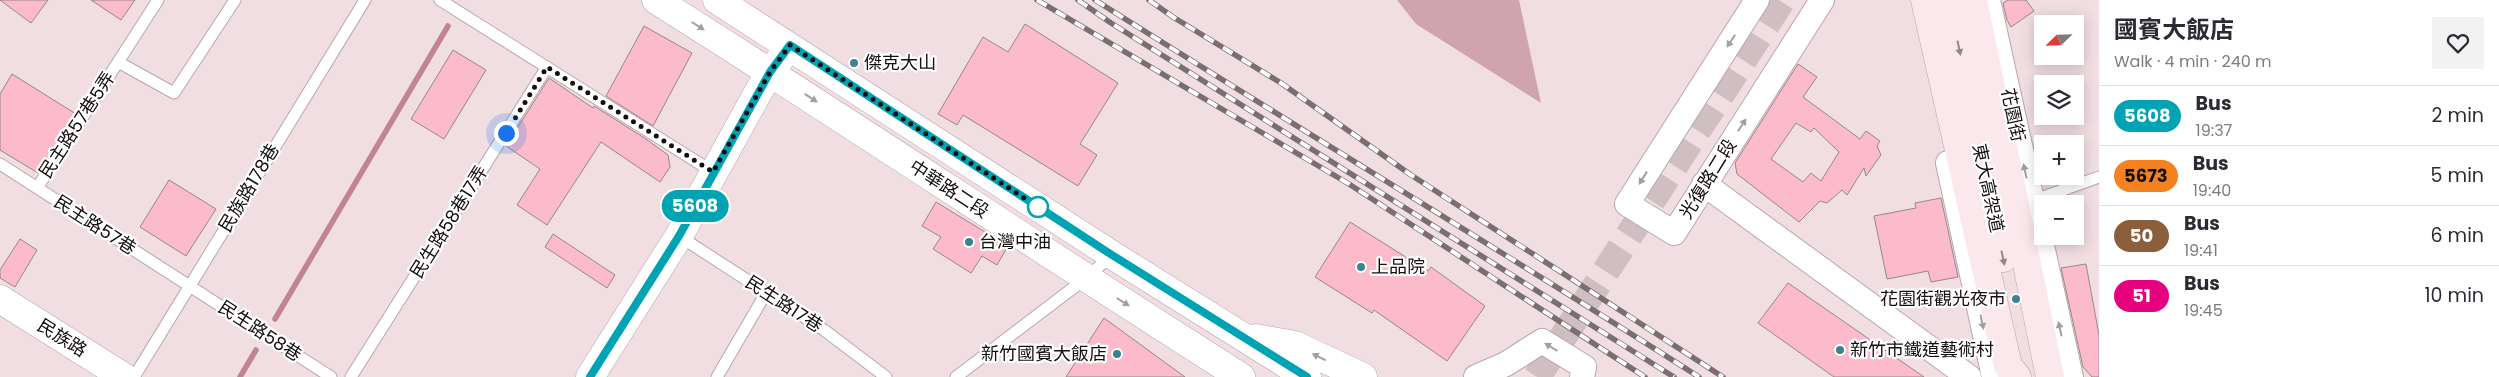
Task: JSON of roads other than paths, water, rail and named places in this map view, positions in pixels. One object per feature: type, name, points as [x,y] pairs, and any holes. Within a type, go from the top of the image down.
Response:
[{"type":"main road","points":[[1925,0],[2008,366],[2016,377]]},
{"type":"main road","name":"東大高架道","points":[[1949,0],[2028,377]]},
{"type":"main road","name":"東大高架道","points":[[1972,0],[2050,377]]},
{"type":"street","name":"中華路二段","points":[[656,0],[770,72],[1086,279],[1242,377]]},
{"type":"street","name":"中華路二段","points":[[717,0],[790,45],[1112,255],[1307,377]]},
{"type":"street","name":"光復路二段","points":[[1757,0],[1627,204],[1674,233],[1822,0]]},
{"type":"street","points":[[1914,0],[1994,377]]},
{"type":"street","name":"花園街","points":[[1988,0],[2071,377]]},
{"type":"street","points":[[590,377],[679,236],[770,72],[790,45]]},
{"type":"street","points":[[1704,184],[1969,377]]},
{"type":"street","name":"民族路","points":[[0,299],[124,377]]},
{"type":"street","points":[[1241,336],[1295,346],[1363,377]]},
{"type":"street","points":[[1476,377],[1506,364],[1542,342],[1584,367],[1582,377]]},
{"type":"lane","name":"民主路57巷5弄","points":[[37,188],[158,0]]},
{"type":"lane","name":"民主路57巷5弄","points":[[118,62],[174,93],[235,0]]},
{"type":"lane","name":"民族路178巷","points":[[134,377],[365,0]]},
{"type":"lane","points":[[440,0],[713,172]]},
{"type":"lane","name":"民生路58巷17弄","points":[[351,377],[547,67]]},
{"type":"lane","name":"民主路57巷","points":[[0,164],[190,286]]},
{"type":"lane","points":[[2032,201],[2099,177]]},
{"type":"lane","name":"民生路17巷","points":[[679,236],[824,330],[886,377]]},
{"type":"lane","points":[[956,377],[1086,279],[1112,255]]},
{"type":"lane","name":"民生路58巷","points":[[190,286],[330,377]]},
{"type":"lane","points":[[718,377],[766,293]]},
{"type":"waterway","points":[[275,319],[448,26]]},
{"type":"waterway","points":[[240,377],[256,350]]},
{"type":"tunnel","points":[[1537,377],[1782,0]]},
{"type":"railway","points":[[1037,0],[1349,184],[1645,377]]},
{"type":"railway","points":[[1078,0],[1111,23],[1674,377]]},
{"type":"railway","points":[[1095,0],[1699,377]]},
{"type":"railway","points":[[1149,0],[1173,17],[1281,83],[1411,175],[1723,377]]},
{"type":"place","name":"傑克大山","points":[[854,63]]},
{"type":"place","name":"台灣中油","points":[[969,242]]},
{"type":"place","name":"上品院","points":[[1361,267]]},
{"type":"place","name":"花園街觀光夜市","points":[[2016,299]]},
{"type":"place","name":"新竹市鐵道藝術村","points":[[1840,350]]},
{"type":"place","name":"新竹國賓大飯店","points":[[1117,354]]}]
